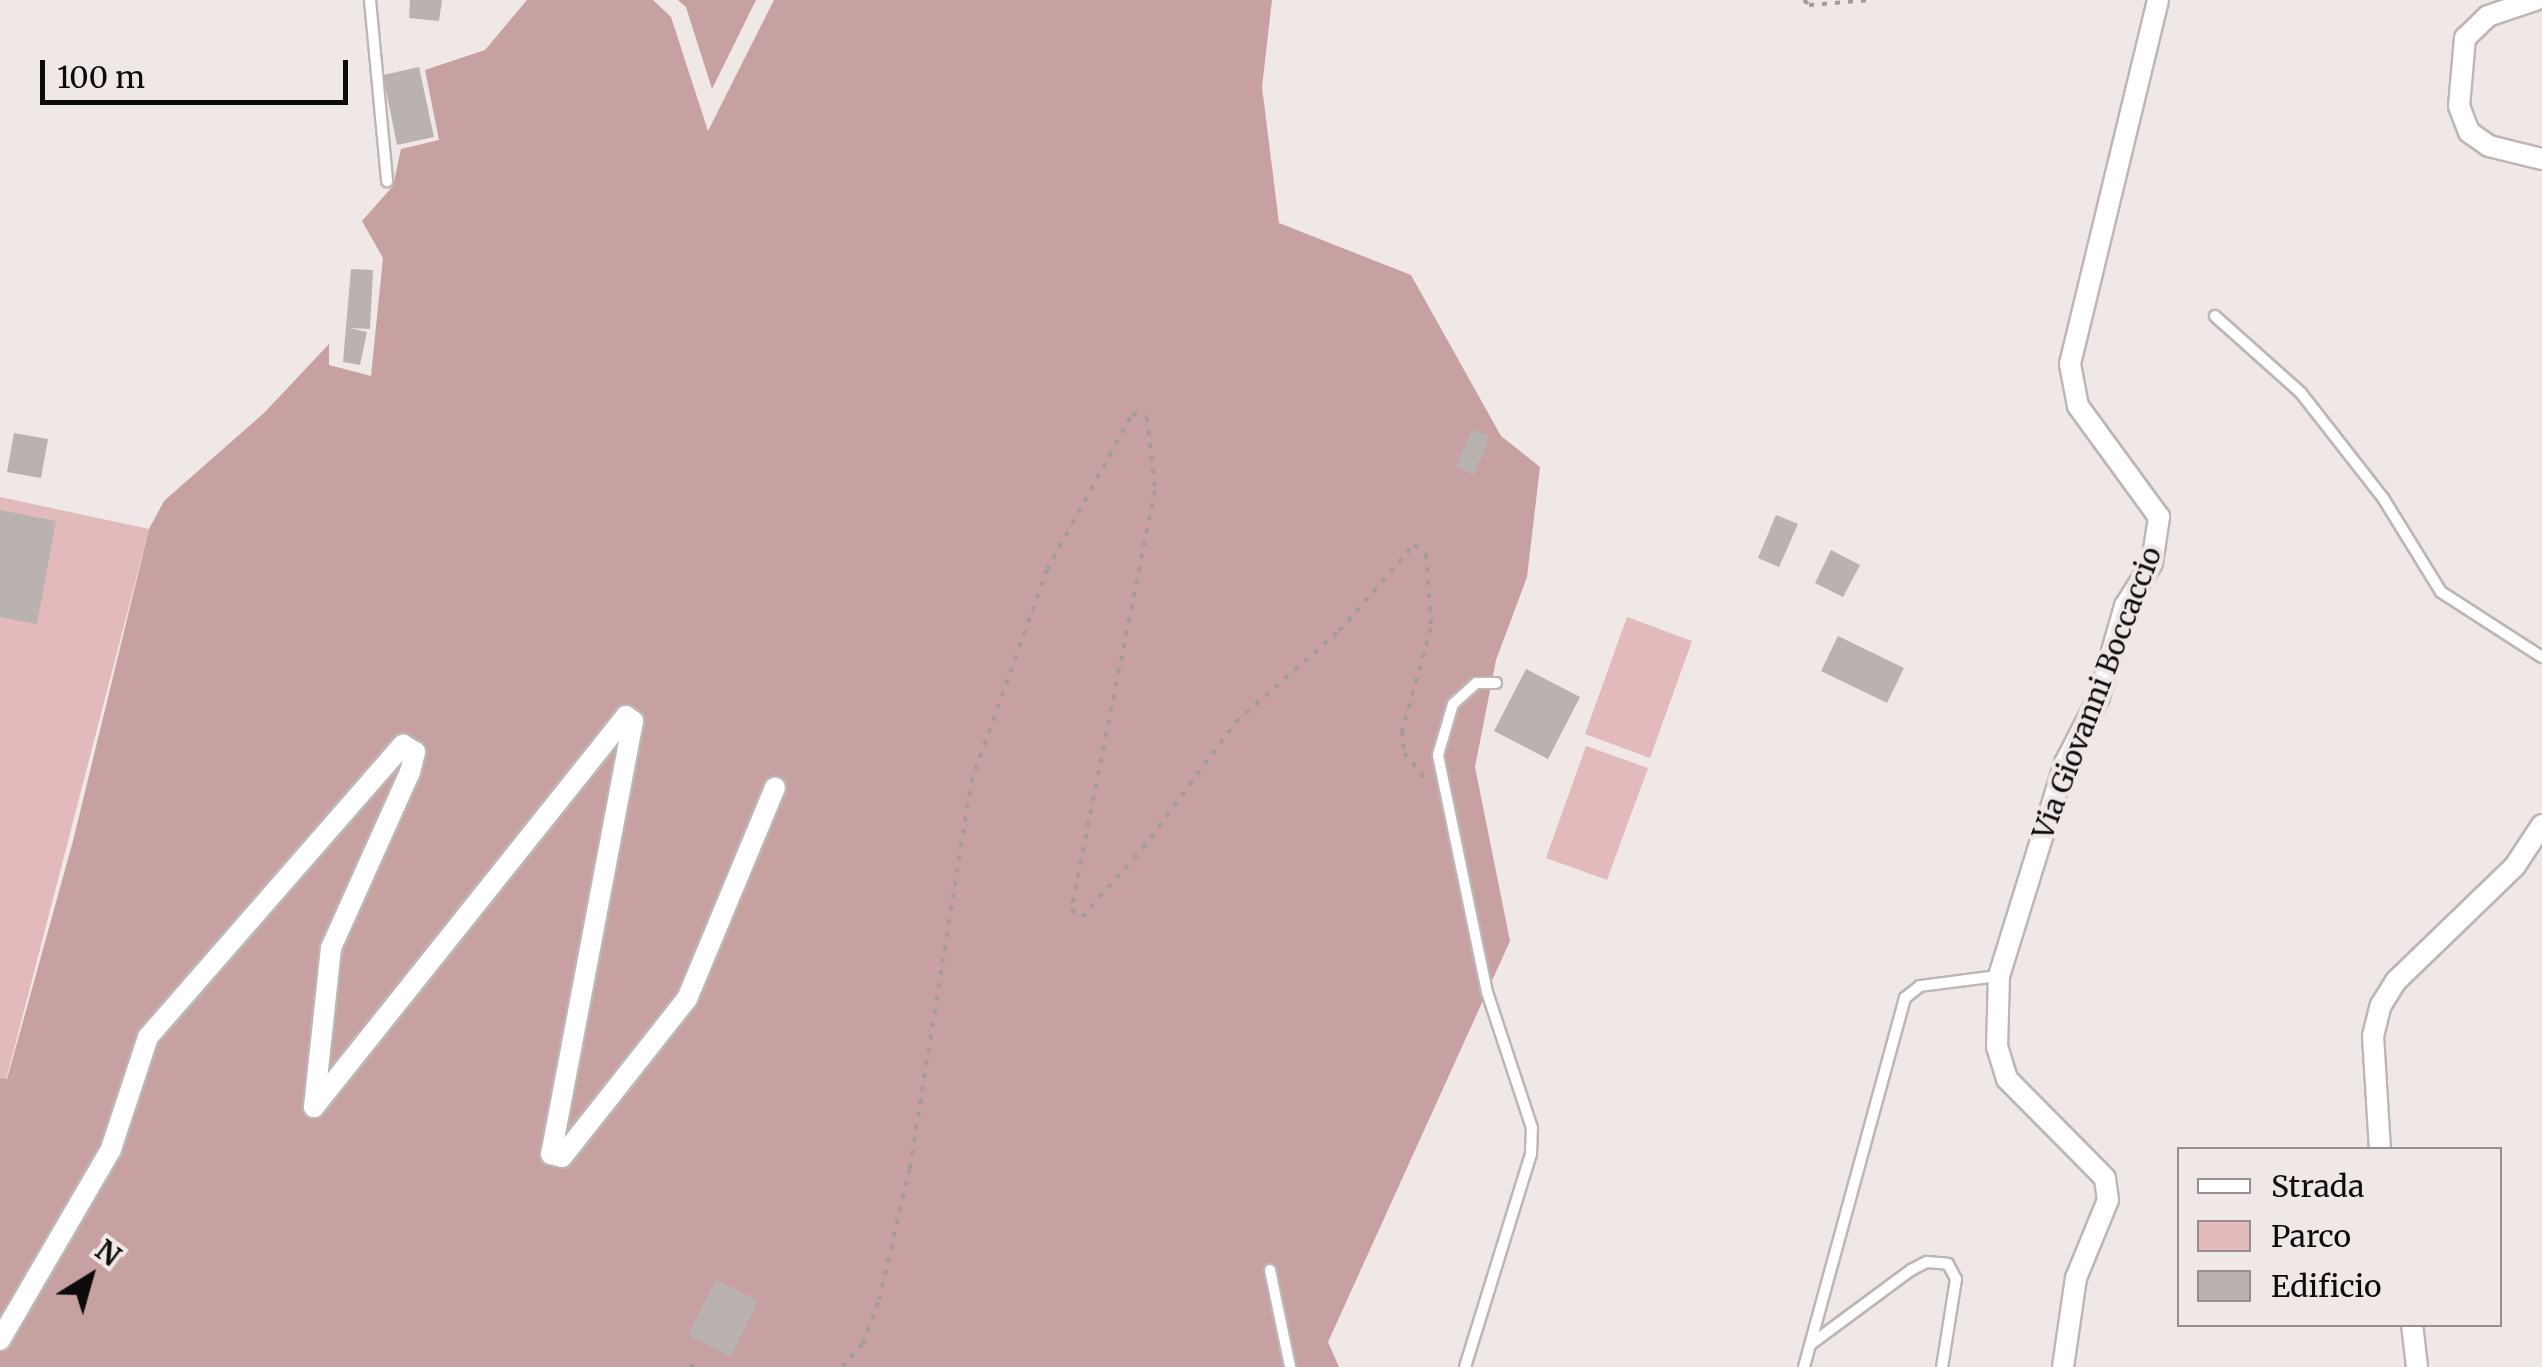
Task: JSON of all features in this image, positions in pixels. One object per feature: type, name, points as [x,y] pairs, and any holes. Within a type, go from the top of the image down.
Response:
[{"type":"street","name":"Via Giovanni Boccaccio","points":[[2063,1367],[2076,1278],[2108,1200],[2105,1178],[2007,1079],[1997,1047],[2000,976],[2065,763],[2098,697],[2125,606],[2152,562],[2158,517],[2078,406],[2070,364],[2158,0]]},
{"type":"street","points":[[2535,0],[2488,16],[2465,38],[2459,106],[2468,132],[2489,146],[2542,159]]},
{"type":"street","points":[[0,1340],[111,1149],[148,1037],[403,744],[415,752],[410,772],[331,948],[314,1108],[626,716],[633,721],[551,1154],[562,1157],[687,1000],[775,788]]},
{"type":"street","points":[[2380,1147],[2372,1036],[2381,1005],[2396,981],[2515,866],[2542,825]]},
{"type":"street","points":[[2412,1327],[2418,1367]]},
{"type":"lane","points":[[370,0],[387,181]]},
{"type":"lane","points":[[2215,316],[2301,393],[2383,498],[2442,592],[2542,657]]},
{"type":"lane","points":[[1465,1367],[1532,1154],[1532,1128],[1486,992],[1444,811],[1438,736],[1453,704],[1476,683],[1496,683]]},
{"type":"lane","points":[[1804,1367],[1905,998],[1920,986],[2000,976]]},
{"type":"lane","points":[[1810,1344],[1912,1270],[1927,1262],[1948,1264],[1956,1280],[1942,1367]]},
{"type":"lane","points":[[1270,1270],[1290,1367]]},
{"type":"path","points":[[1804,0],[1809,6],[1872,0]]},
{"type":"path","points":[[842,1367],[862,1344],[880,1300],[910,1168],[971,782],[1047,570],[1132,414],[1147,417],[1156,490],[1071,910],[1082,917],[1090,909],[1236,722],[1339,631],[1414,545],[1426,554],[1430,628],[1402,731],[1404,752],[1444,811]]},
{"type":"green space","points":[[0,497],[149,529],[6,1080],[0,1078]]},
{"type":"green space","points":[[1627,617],[1692,641],[1650,758],[1585,734]]},
{"type":"green space","points":[[1586,746],[1648,768],[1607,880],[1546,858]]},
{"type":"shaded area","points":[[527,0],[653,0],[671,17],[708,131],[774,0],[1272,0],[1262,87],[1279,223],[1411,275],[1501,436],[1540,467],[1527,577],[1496,660],[1475,767],[1510,941],[1328,1342],[1339,1367],[0,1367],[0,1078],[7,1079],[73,841],[149,529],[164,501],[264,413],[329,344],[329,365],[371,376],[383,258],[362,221],[393,186],[401,149],[439,140],[425,70],[485,50]]},
{"type":"shaded area","points":[[678,0],[756,0],[712,89],[686,7]]},
{"type":"building","points":[[410,0],[442,0],[439,21],[409,18]]},
{"type":"building","points":[[419,67],[434,137],[397,145],[383,75]]},
{"type":"building","points":[[351,269],[373,270],[370,329],[349,328],[367,332],[360,365],[343,362]]},
{"type":"building","points":[[1472,429],[1490,436],[1474,475],[1456,467]]},
{"type":"building","points":[[14,433],[48,439],[41,478],[7,472]]},
{"type":"building","points":[[0,510],[56,521],[37,624],[0,617]]},
{"type":"building","points":[[1776,515],[1798,524],[1779,567],[1758,558]]},
{"type":"building","points":[[1831,550],[1860,565],[1843,597],[1815,583]]},
{"type":"building","points":[[1838,636],[1904,668],[1887,703],[1821,671]]},
{"type":"building","points":[[1526,669],[1580,697],[1548,759],[1494,731]]},
{"type":"building","points":[[716,1280],[758,1301],[731,1357],[688,1335]]}]
